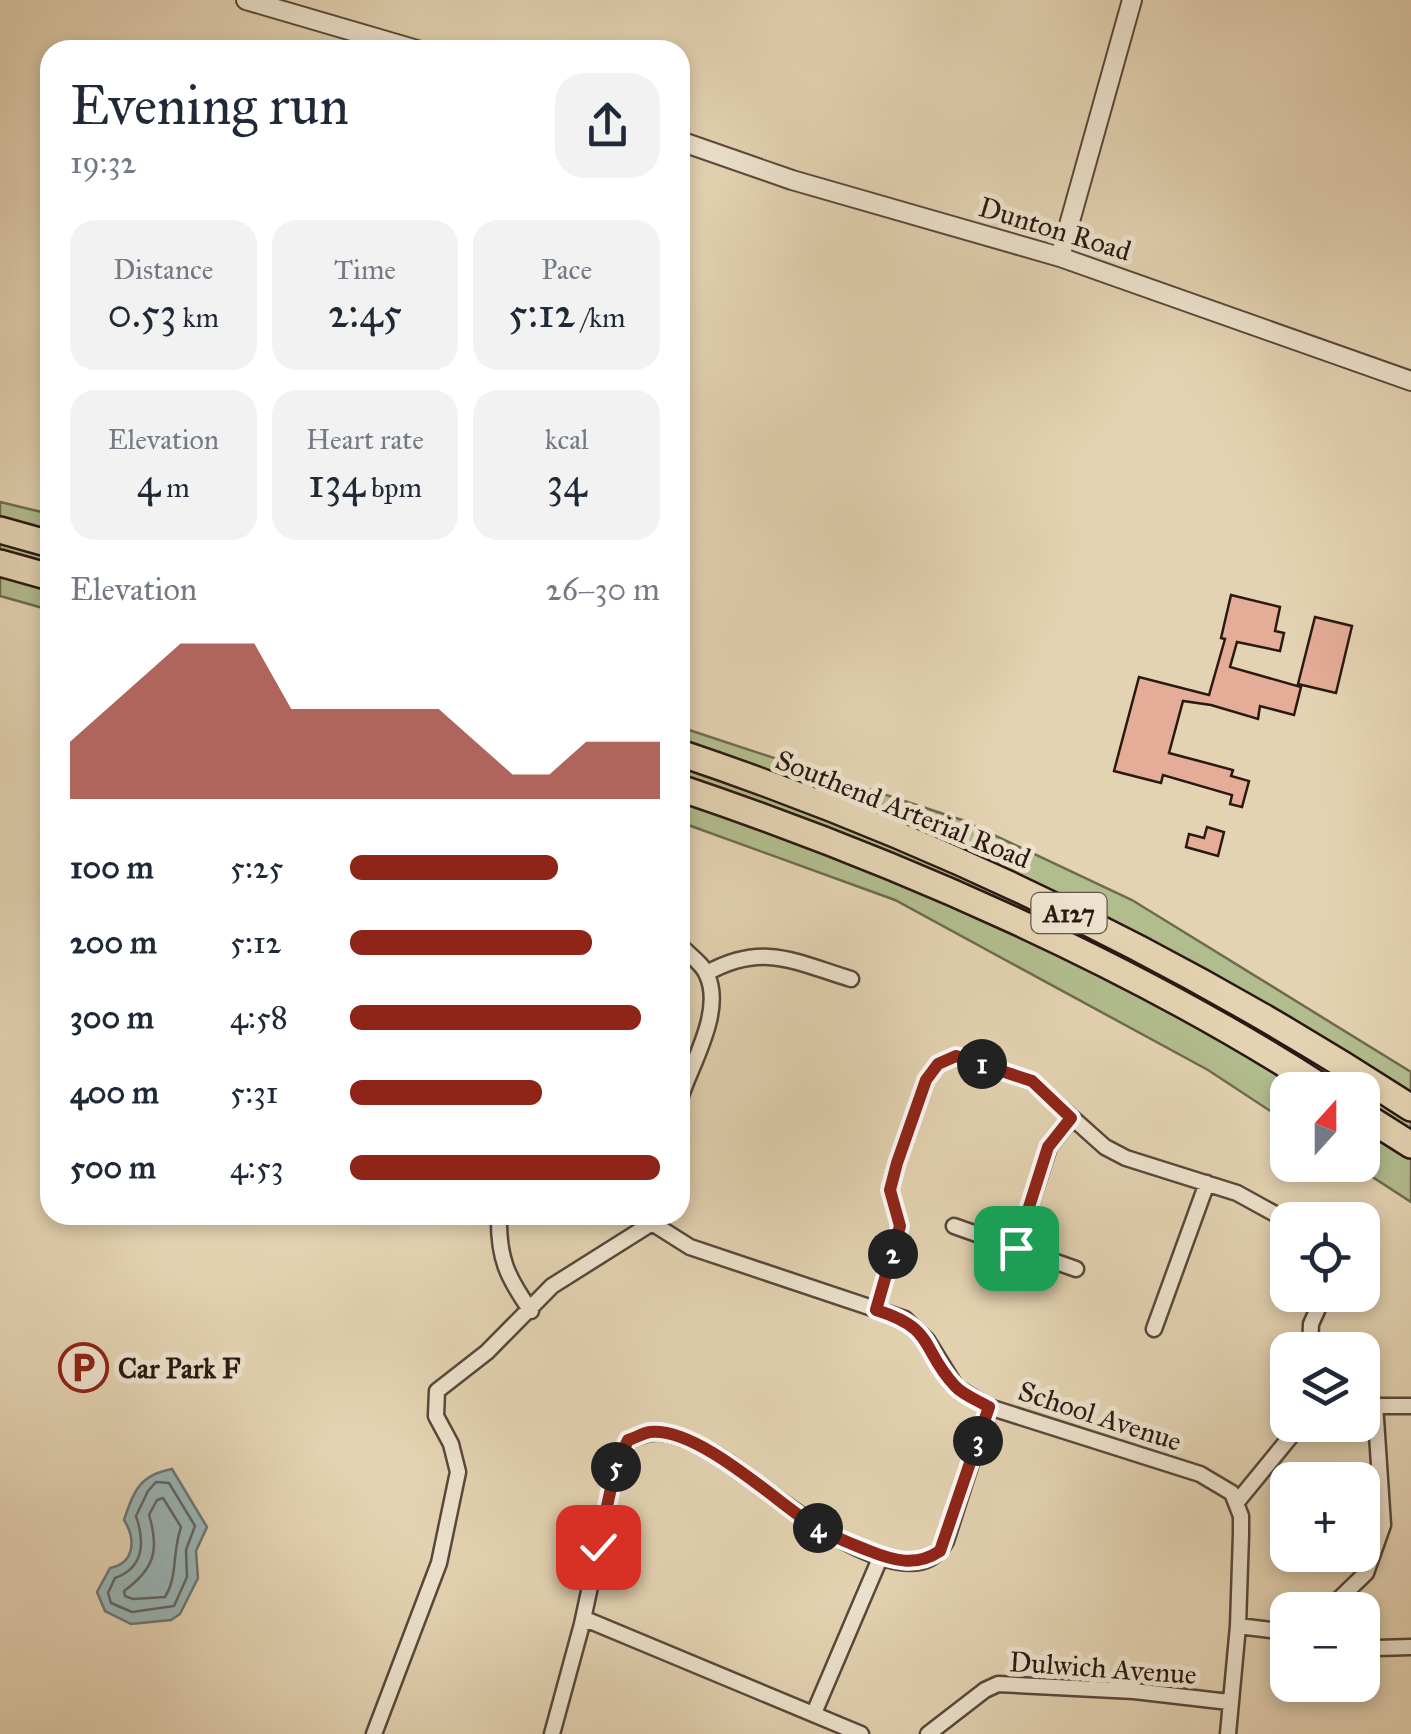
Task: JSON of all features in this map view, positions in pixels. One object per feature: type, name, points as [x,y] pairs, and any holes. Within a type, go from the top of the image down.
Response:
[{"type":"highway","points":[[0,530],[40,541]]},
{"type":"highway","points":[[0,563],[40,575]]},
{"type":"highway","name":"Southend Arterial Road","points":[[690,757],[874,826],[1087,922],[1247,1006],[1411,1108]]},
{"type":"highway","name":"A127","points":[[690,792],[858,854],[1014,922],[1166,997],[1295,1072]]},
{"type":"highway","points":[[1380,1126],[1411,1146]]},
{"type":"street","points":[[246,0],[384,40]]},
{"type":"street","points":[[1060,258],[1132,0]]},
{"type":"street","name":"Dunton Road","points":[[690,144],[792,180],[1060,258],[1411,381]]},
{"type":"street","points":[[707,972],[730,960],[762,954],[851,979]]},
{"type":"street","points":[[690,956],[707,972],[712,998],[708,1022],[690,1072]]},
{"type":"street","points":[[876,1310],[900,1226],[890,1190],[926,1080],[938,1064],[956,1056],[1032,1081],[1105,1147],[1126,1158],[1237,1192],[1270,1211]]},
{"type":"street","points":[[1016,1248],[1048,1147],[1071,1118]]},
{"type":"street","points":[[1154,1329],[1207,1183]]},
{"type":"street","points":[[500,1225],[502,1262],[510,1282],[531,1311]]},
{"type":"street","points":[[374,1734],[439,1563],[458,1472],[451,1444],[436,1416],[438,1391],[488,1352],[552,1286],[640,1225]]},
{"type":"street","name":"School Avenue","points":[[657,1225],[690,1248],[905,1319],[927,1340],[956,1387],[989,1407],[1200,1474],[1223,1486],[1237,1502]]},
{"type":"street","points":[[954,1226],[1076,1268]]},
{"type":"street","points":[[1380,1405],[1411,1406]]},
{"type":"street","points":[[552,1734],[582,1624],[615,1470],[628,1440],[648,1432],[668,1434],[726,1460],[827,1534],[881,1556],[922,1562],[940,1551],[989,1407]]},
{"type":"street","points":[[1228,1734],[1238,1626],[1241,1516],[1237,1502],[1286,1442]]},
{"type":"street","points":[[1346,1592],[1366,1572],[1383,1525],[1373,1442]]},
{"type":"street","points":[[814,1713],[881,1556]]},
{"type":"street","points":[[582,1624],[590,1621],[861,1734]]},
{"type":"street","points":[[1238,1626],[1270,1630]]},
{"type":"street","points":[[1380,1648],[1411,1647]]},
{"type":"street","name":"Dulwich Avenue","points":[[928,1734],[984,1690],[998,1684],[1134,1691],[1230,1702]]},
{"type":"green space","points":[[0,502],[40,512],[40,607],[0,596]]},
{"type":"green space","points":[[690,730],[962,820],[1132,900],[1411,1072],[1411,1202],[1380,1182],[1380,1072],[1270,1072],[1270,1111],[1208,1070],[895,900],[690,826]]},
{"type":"water","points":[[172,1469],[207,1527],[196,1551],[198,1578],[180,1614],[171,1620],[131,1624],[105,1611],[97,1592],[110,1568],[129,1556],[131,1542],[124,1520],[135,1492],[152,1475]]},
{"type":"building","points":[[1231,595],[1280,607],[1275,631],[1284,633],[1280,651],[1237,642],[1230,667],[1301,687],[1294,715],[1260,706],[1258,719],[1183,701],[1169,753],[1233,770],[1231,776],[1249,781],[1242,807],[1230,804],[1232,795],[1163,775],[1161,783],[1114,771],[1139,677],[1209,695],[1225,639],[1221,638]]},
{"type":"building","points":[[1315,617],[1352,626],[1336,693],[1298,684]]},
{"type":"building","points":[[1207,827],[1224,832],[1218,856],[1186,847],[1189,834],[1204,838]]},
{"type":"place","name":"Car Park F","points":[[83,1368]]},
{"type":"route","points":[[598,1547],[615,1470],[628,1440],[648,1432],[668,1434],[726,1460],[827,1534],[881,1556],[911,1562],[922,1562],[940,1551],[989,1407],[956,1387],[927,1340],[905,1319],[876,1310],[900,1226],[890,1190],[897,1163],[926,1080],[938,1064],[956,1056],[1032,1081],[1071,1118],[1048,1147],[1016,1248]]}]
